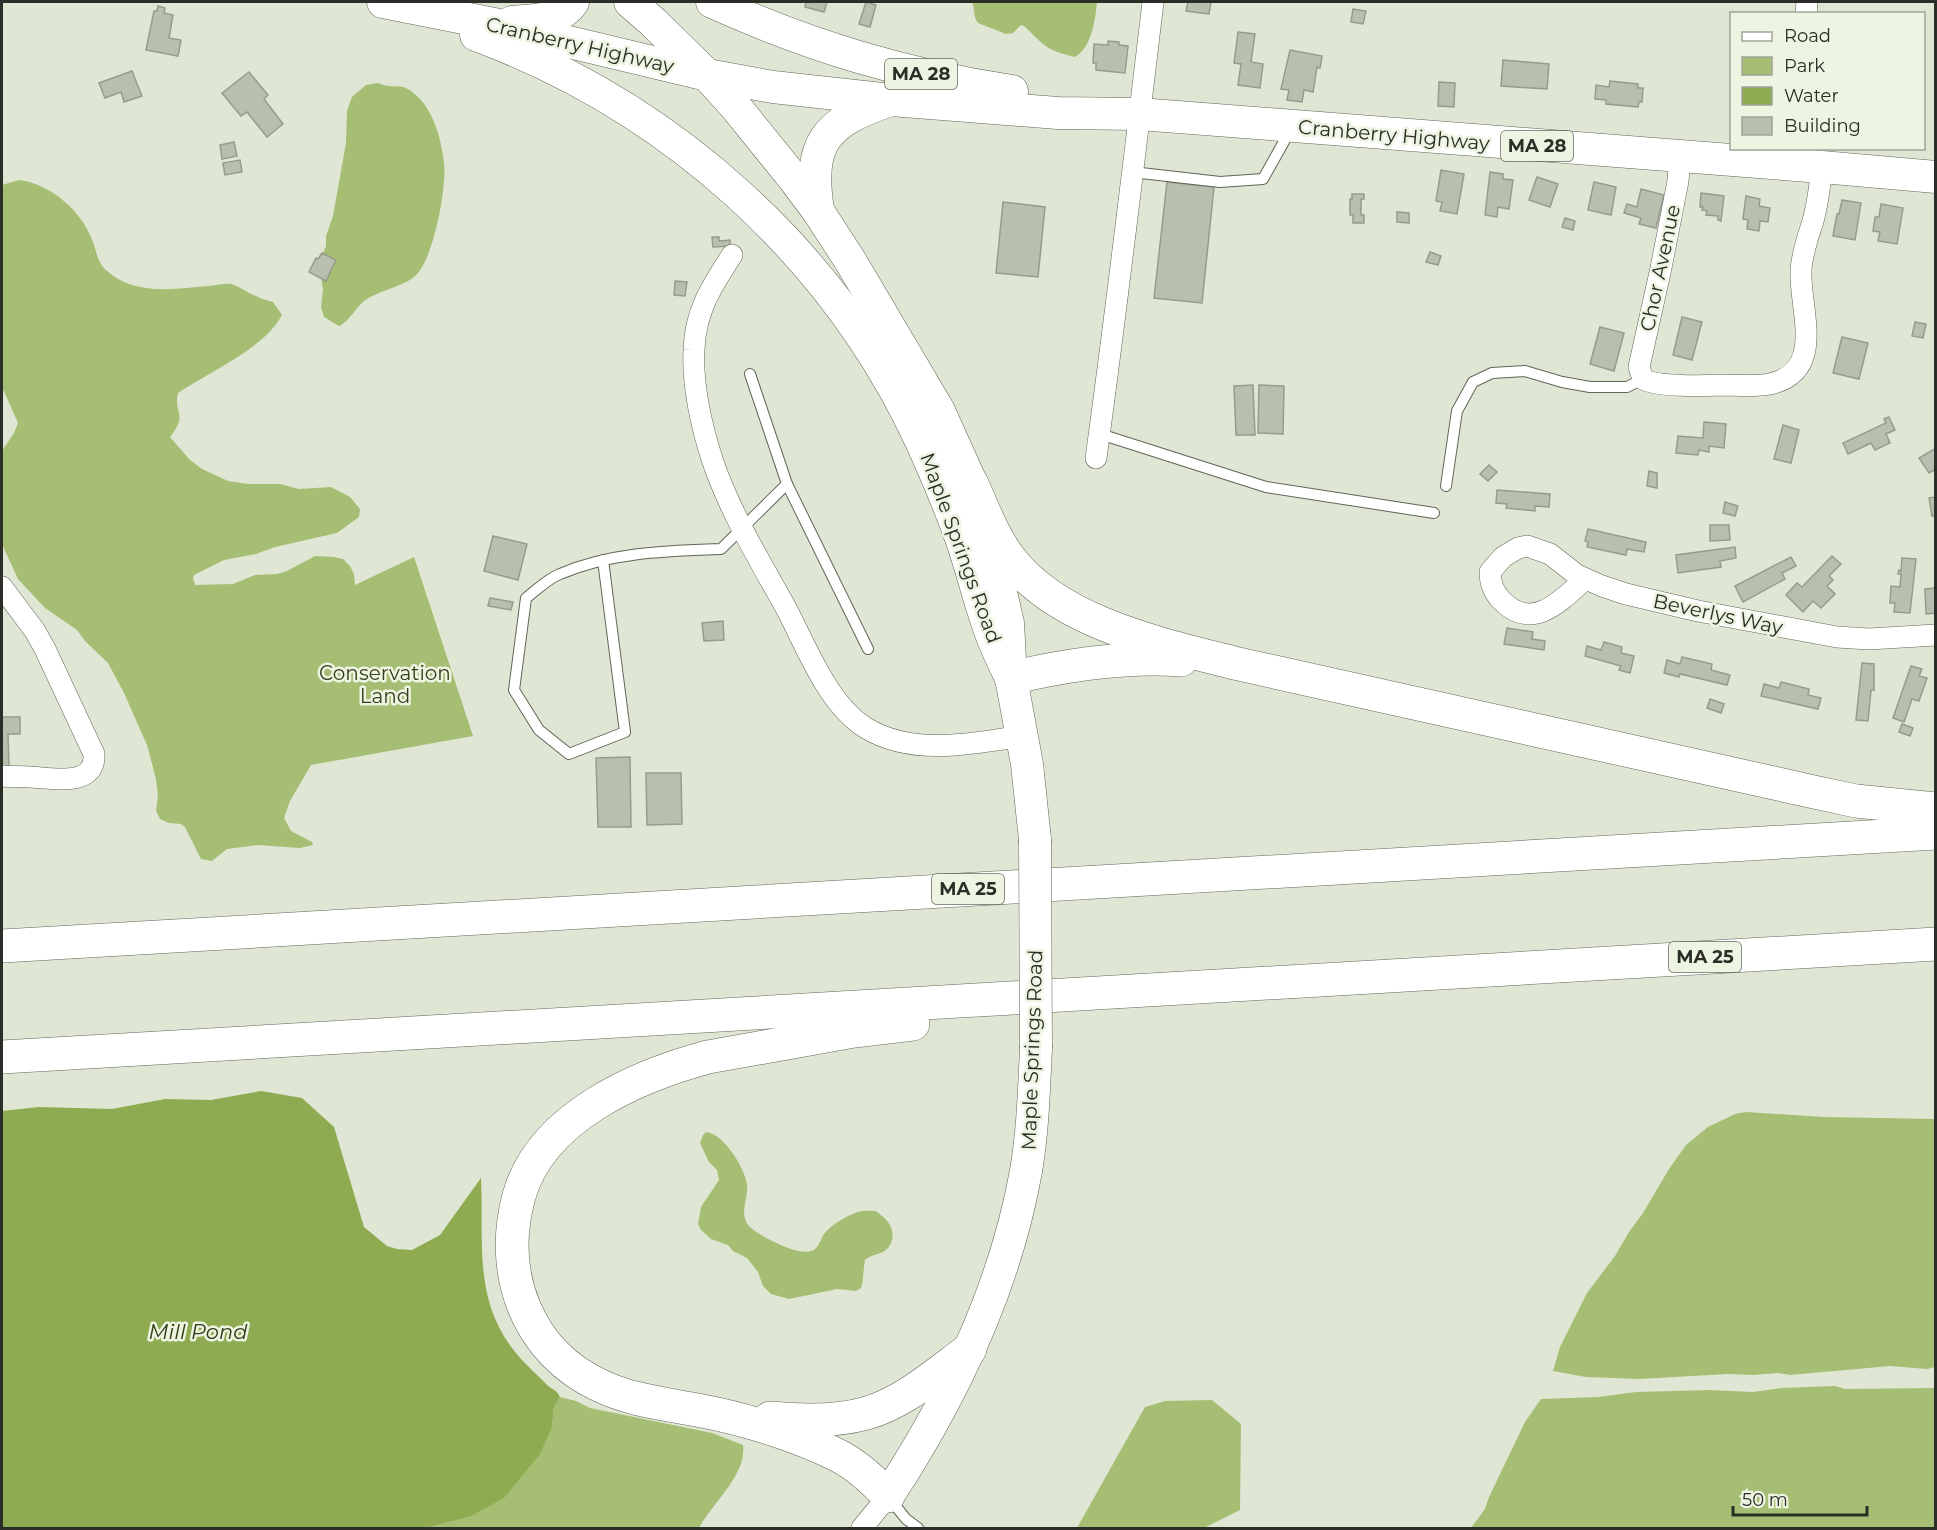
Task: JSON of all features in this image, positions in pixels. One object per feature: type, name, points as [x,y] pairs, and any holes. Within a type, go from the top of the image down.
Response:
[{"type":"highway","points":[[971,482],[1002,547],[1012,561],[1040,588],[1077,611],[1163,645],[1234,663],[1856,801],[1935,809]]},
{"type":"highway","points":[[1011,678],[1044,670],[1097,662],[1162,658],[1234,663]]},
{"type":"highway","name":"MA 25","points":[[2,946],[1935,833]]},
{"type":"highway","name":"MA 25","points":[[2,1057],[1935,944]]},
{"type":"highway","points":[[970,1350],[908,1394],[867,1413],[823,1420],[720,1414],[642,1399],[601,1386],[565,1364],[551,1351],[538,1335],[520,1296],[514,1274],[511,1233],[517,1201],[529,1171],[553,1139],[588,1108],[629,1084],[684,1063],[854,1031],[945,1021],[1149,989]]},
{"type":"highway","points":[[720,1414],[790,1436],[840,1457],[871,1479],[888,1496]]},
{"type":"main road","name":"Cranberry Highway","points":[[387,2],[494,24],[707,75],[791,89],[891,100],[1058,113],[1139,114],[1680,156],[1788,156],[1822,167],[1935,177]]},
{"type":"main road","name":"Maple Springs Road","points":[[387,2],[517,52],[590,87],[627,108],[710,169],[751,204],[781,235],[808,265],[857,328],[897,393],[945,496],[963,543],[989,630],[1011,678]]},
{"type":"main road","points":[[494,24],[549,18],[565,11],[573,2]]},
{"type":"main road","name":"Cranberry Highway","points":[[630,2],[707,75]]},
{"type":"main road","name":"Cranberry Highway","points":[[712,2],[823,47],[893,67],[979,86],[1060,97],[1139,114]]},
{"type":"main road","name":"Maple Springs Road","points":[[707,75],[757,133],[818,211],[851,262],[939,411],[971,482],[992,553],[1006,614],[1011,678],[1030,787],[1035,840],[1036,1048],[1026,1170],[1016,1219],[990,1300],[970,1350],[921,1445],[888,1496]]},
{"type":"main road","points":[[818,211],[814,169],[822,144],[842,121],[891,100]]},
{"type":"street","points":[[1096,458],[1153,2]]},
{"type":"street","name":"Chor Avenue","points":[[1643,379],[1639,367],[1641,351],[1661,268],[1678,181],[1680,156]]},
{"type":"street","points":[[1643,379],[1654,384],[1735,386],[1770,384],[1799,368],[1806,346],[1801,281],[1802,261],[1819,195],[1822,167]]},
{"type":"street","points":[[732,255],[703,302],[695,334],[694,367],[702,422],[720,480],[741,528],[824,679],[839,703],[859,723],[889,739],[914,745],[961,744],[1021,736]]},
{"type":"street","name":"Beverlys Way","points":[[1585,579],[1626,594],[1810,633],[1853,638],[1935,635]]},
{"type":"street","points":[[2,587],[35,631],[45,649],[94,754],[94,762],[90,771],[80,777],[53,779],[2,777]]},
{"type":"street","name":"Maple Springs Road","points":[[862,1528],[888,1496]]},
{"type":"lane","points":[[1131,172],[1220,182],[1263,179],[1293,126]]},
{"type":"lane","points":[[1446,486],[1457,411],[1473,382],[1492,373],[1525,371],[1562,382],[1590,387],[1627,387],[1643,379]]},
{"type":"lane","points":[[750,374],[788,484],[868,649]]},
{"type":"lane","points":[[1100,434],[1266,488],[1434,513]]},
{"type":"lane","points":[[603,560],[625,732],[569,754],[538,730],[514,690],[526,598],[559,574],[603,560],[657,552],[721,549],[788,484]]},
{"type":"lane","points":[[888,1496],[906,1519],[918,1528]]},
{"type":"green space","points":[[972,2],[1097,2],[1094,25],[1089,40],[1081,53],[1075,57],[1046,46],[1024,26],[1021,25],[1013,33],[1006,34],[978,23]]},
{"type":"green space","points":[[378,83],[407,88],[418,97],[429,112],[437,129],[443,156],[441,206],[433,241],[421,269],[408,281],[364,301],[339,326],[324,317],[321,307],[323,290],[319,263],[326,246],[326,236],[333,216],[346,143],[347,111],[352,97],[366,85]]},
{"type":"green space","name":"Conservation Land","points":[[19,180],[54,193],[73,210],[88,231],[101,264],[117,278],[129,284],[155,289],[231,284],[273,302],[282,315],[274,327],[250,349],[178,393],[177,406],[180,418],[170,437],[190,460],[202,469],[228,481],[248,484],[280,484],[299,489],[331,487],[350,497],[360,509],[359,517],[337,533],[224,560],[194,575],[195,585],[233,584],[255,575],[277,574],[315,556],[343,559],[354,574],[355,585],[414,557],[473,736],[311,765],[290,801],[284,818],[291,831],[312,842],[313,845],[300,848],[258,845],[227,849],[212,861],[201,859],[185,827],[160,819],[156,811],[158,795],[156,779],[147,745],[108,663],[77,630],[45,608],[18,579],[2,544],[2,451],[18,423],[2,387],[2,185]]},
{"type":"green space","points":[[1746,1112],[1824,1117],[1935,1119],[1935,1367],[1927,1369],[1890,1366],[1790,1375],[1778,1373],[1728,1374],[1639,1379],[1586,1377],[1553,1371],[1560,1347],[1587,1293],[1615,1256],[1686,1145],[1708,1127],[1735,1114]]},
{"type":"green space","points":[[706,1132],[713,1134],[726,1145],[742,1169],[747,1184],[744,1212],[747,1223],[756,1232],[772,1241],[791,1249],[808,1252],[816,1248],[831,1227],[853,1214],[862,1211],[876,1211],[886,1220],[891,1227],[892,1242],[885,1251],[865,1260],[861,1288],[856,1291],[837,1289],[789,1299],[771,1294],[763,1286],[758,1272],[747,1258],[733,1251],[728,1245],[711,1239],[701,1230],[698,1224],[701,1207],[719,1180],[717,1170],[709,1162],[700,1143]]},
{"type":"green space","points":[[1835,1386],[1845,1389],[1935,1388],[1935,1528],[1471,1528],[1485,1509],[1525,1422],[1541,1399],[1599,1397],[1636,1392],[1710,1390],[1753,1392],[1781,1388]]},
{"type":"green space","points":[[560,1397],[590,1408],[712,1433],[743,1445],[740,1467],[699,1528],[426,1528],[469,1517],[552,1427],[554,1407]]},
{"type":"green space","points":[[1212,1400],[1241,1424],[1240,1510],[1204,1528],[1077,1528],[1145,1407],[1165,1401]]},
{"type":"water","name":"Mill Pond","points":[[261,1091],[302,1098],[334,1127],[364,1227],[387,1246],[412,1250],[440,1235],[481,1178],[483,1266],[491,1308],[512,1348],[560,1397],[554,1407],[552,1427],[540,1454],[504,1498],[469,1517],[426,1528],[2,1528],[2,1111],[39,1107],[112,1109],[165,1099],[211,1100]]},
{"type":"building","points":[[806,2],[827,2],[824,12],[805,7]]},
{"type":"building","points":[[866,2],[876,5],[870,27],[859,24]]},
{"type":"building","points":[[1188,2],[1211,2],[1209,14],[1186,11]]},
{"type":"building","points":[[158,6],[165,8],[164,13],[173,15],[169,38],[181,40],[178,56],[146,50],[154,11],[157,11]]},
{"type":"building","points":[[1353,9],[1366,11],[1363,24],[1351,22]]},
{"type":"building","points":[[1238,32],[1255,34],[1251,62],[1263,64],[1260,88],[1238,85],[1241,64],[1234,63]]},
{"type":"building","points":[[1108,41],[1128,46],[1125,73],[1096,70],[1096,63],[1093,63],[1094,44],[1108,45]]},
{"type":"building","points":[[1290,50],[1322,56],[1320,68],[1317,67],[1313,92],[1304,90],[1302,102],[1287,100],[1289,90],[1281,89]]},
{"type":"building","points":[[1503,60],[1549,64],[1547,89],[1501,86]]},
{"type":"building","points":[[132,71],[142,96],[124,102],[121,92],[105,98],[99,83]]},
{"type":"building","points":[[249,72],[268,95],[264,99],[283,124],[267,137],[247,112],[241,116],[222,93]]},
{"type":"building","points":[[1610,81],[1638,84],[1638,88],[1643,88],[1642,102],[1639,102],[1638,107],[1606,104],[1606,100],[1595,99],[1596,85],[1609,87]]},
{"type":"building","points":[[1439,82],[1455,83],[1454,107],[1438,106]]},
{"type":"building","points":[[234,142],[237,156],[222,159],[220,145]]},
{"type":"building","points":[[240,160],[242,172],[225,175],[223,163]]},
{"type":"building","points":[[1441,170],[1464,174],[1457,214],[1440,211],[1442,202],[1436,201]]},
{"type":"building","points":[[1490,172],[1503,174],[1503,179],[1513,180],[1509,209],[1498,207],[1497,217],[1485,215]]},
{"type":"building","points":[[1537,177],[1558,184],[1550,207],[1529,200]]},
{"type":"building","points":[[1167,182],[1214,187],[1202,303],[1154,298]]},
{"type":"building","points":[[1594,182],[1616,187],[1611,215],[1588,210]]},
{"type":"building","points":[[1641,189],[1664,195],[1656,228],[1639,224],[1641,218],[1624,213],[1627,204],[1637,207]]},
{"type":"building","points":[[1701,193],[1724,196],[1721,221],[1718,220],[1718,216],[1706,215],[1707,211],[1702,210],[1703,207],[1700,207]]},
{"type":"building","points":[[1352,194],[1364,194],[1364,199],[1361,199],[1361,215],[1364,215],[1364,223],[1353,223],[1353,215],[1350,215]]},
{"type":"building","points":[[1746,196],[1760,199],[1759,206],[1770,208],[1768,222],[1760,221],[1759,231],[1747,229],[1748,220],[1743,219]]},
{"type":"building","points":[[1842,200],[1861,203],[1855,240],[1833,236]]},
{"type":"building","points":[[1003,202],[1045,207],[1038,277],[996,273]]},
{"type":"building","points":[[1881,204],[1903,208],[1897,244],[1878,241],[1880,232],[1873,231],[1875,217],[1879,217]]},
{"type":"building","points":[[1397,212],[1409,213],[1409,223],[1397,222]]},
{"type":"building","points":[[1565,218],[1575,221],[1573,230],[1562,227]]},
{"type":"building","points":[[712,237],[719,237],[719,241],[730,240],[730,246],[713,247]]},
{"type":"building","points":[[1430,252],[1441,256],[1438,265],[1426,262]]},
{"type":"building","points":[[322,253],[336,260],[326,281],[309,272],[316,258],[318,259]]},
{"type":"building","points":[[675,281],[687,282],[685,296],[674,295]]},
{"type":"building","points":[[1682,317],[1702,322],[1692,360],[1673,355]]},
{"type":"building","points":[[1915,322],[1926,324],[1923,338],[1912,336]]},
{"type":"building","points":[[1600,327],[1624,333],[1614,371],[1590,364]]},
{"type":"building","points":[[1842,337],[1868,343],[1859,379],[1833,373]]},
{"type":"building","points":[[1253,385],[1255,435],[1236,435],[1234,386]]},
{"type":"building","points":[[1259,385],[1284,386],[1283,434],[1258,433]]},
{"type":"building","points":[[1889,417],[1895,430],[1886,434],[1890,443],[1875,450],[1871,443],[1848,454],[1843,443],[1886,423],[1884,419]]},
{"type":"building","points":[[1704,422],[1726,424],[1724,448],[1709,446],[1709,452],[1699,450],[1698,455],[1676,453],[1678,436],[1703,438]]},
{"type":"building","points":[[1783,425],[1799,430],[1791,463],[1774,459]]},
{"type":"building","points":[[1936,448],[1936,469],[1929,473],[1919,458]]},
{"type":"building","points":[[1489,465],[1497,472],[1488,481],[1480,474]]},
{"type":"building","points":[[1649,471],[1657,473],[1657,488],[1647,486]]},
{"type":"building","points":[[1497,490],[1550,494],[1549,507],[1535,506],[1535,511],[1506,508],[1507,504],[1496,503]]},
{"type":"building","points":[[1936,497],[1936,515],[1932,516],[1929,498]]},
{"type":"building","points":[[1725,502],[1738,506],[1735,516],[1723,513]]},
{"type":"building","points":[[1710,525],[1729,525],[1730,540],[1710,541]]},
{"type":"building","points":[[1588,529],[1646,542],[1644,552],[1627,549],[1626,555],[1587,547],[1588,542],[1585,541]]},
{"type":"building","points":[[493,536],[527,544],[518,580],[484,571]]},
{"type":"building","points":[[1735,547],[1736,558],[1720,561],[1721,567],[1678,573],[1676,555]]},
{"type":"building","points":[[1832,556],[1841,564],[1829,576],[1833,580],[1827,586],[1835,594],[1821,608],[1813,601],[1803,612],[1786,595],[1797,583],[1802,587]]},
{"type":"building","points":[[1791,557],[1796,566],[1782,573],[1785,579],[1743,602],[1735,586]]},
{"type":"building","points":[[1902,558],[1916,559],[1910,613],[1894,612],[1895,603],[1890,603],[1891,586],[1900,587],[1901,574],[1898,574],[1899,570],[1901,571]]},
{"type":"building","points":[[1936,588],[1936,613],[1926,614],[1925,589]]},
{"type":"building","points":[[490,598],[513,602],[511,610],[488,606]]},
{"type":"building","points":[[723,621],[724,640],[704,641],[702,623]]},
{"type":"building","points":[[1507,628],[1533,632],[1532,639],[1545,641],[1544,650],[1504,644]]},
{"type":"building","points":[[1604,642],[1622,647],[1621,653],[1634,656],[1630,673],[1619,670],[1621,666],[1585,656],[1587,646],[1601,650]]},
{"type":"building","points":[[1682,657],[1712,664],[1711,670],[1730,675],[1727,685],[1680,674],[1679,677],[1664,673],[1667,660],[1680,664]]},
{"type":"building","points":[[1862,663],[1874,664],[1874,690],[1871,690],[1868,721],[1856,720]]},
{"type":"building","points":[[1911,666],[1922,669],[1919,676],[1927,678],[1919,701],[1912,699],[1904,722],[1893,718]]},
{"type":"building","points":[[1781,682],[1809,689],[1808,695],[1821,698],[1818,709],[1761,696],[1764,684],[1779,688]]},
{"type":"building","points":[[1710,699],[1724,704],[1721,713],[1707,708]]},
{"type":"building","points":[[2,717],[20,717],[20,734],[8,734],[9,767],[2,768]]},
{"type":"building","points":[[1902,724],[1913,728],[1910,736],[1899,732]]},
{"type":"building","points":[[630,757],[631,827],[598,827],[596,758]]},
{"type":"building","points":[[646,773],[681,773],[682,824],[647,825]]}]
